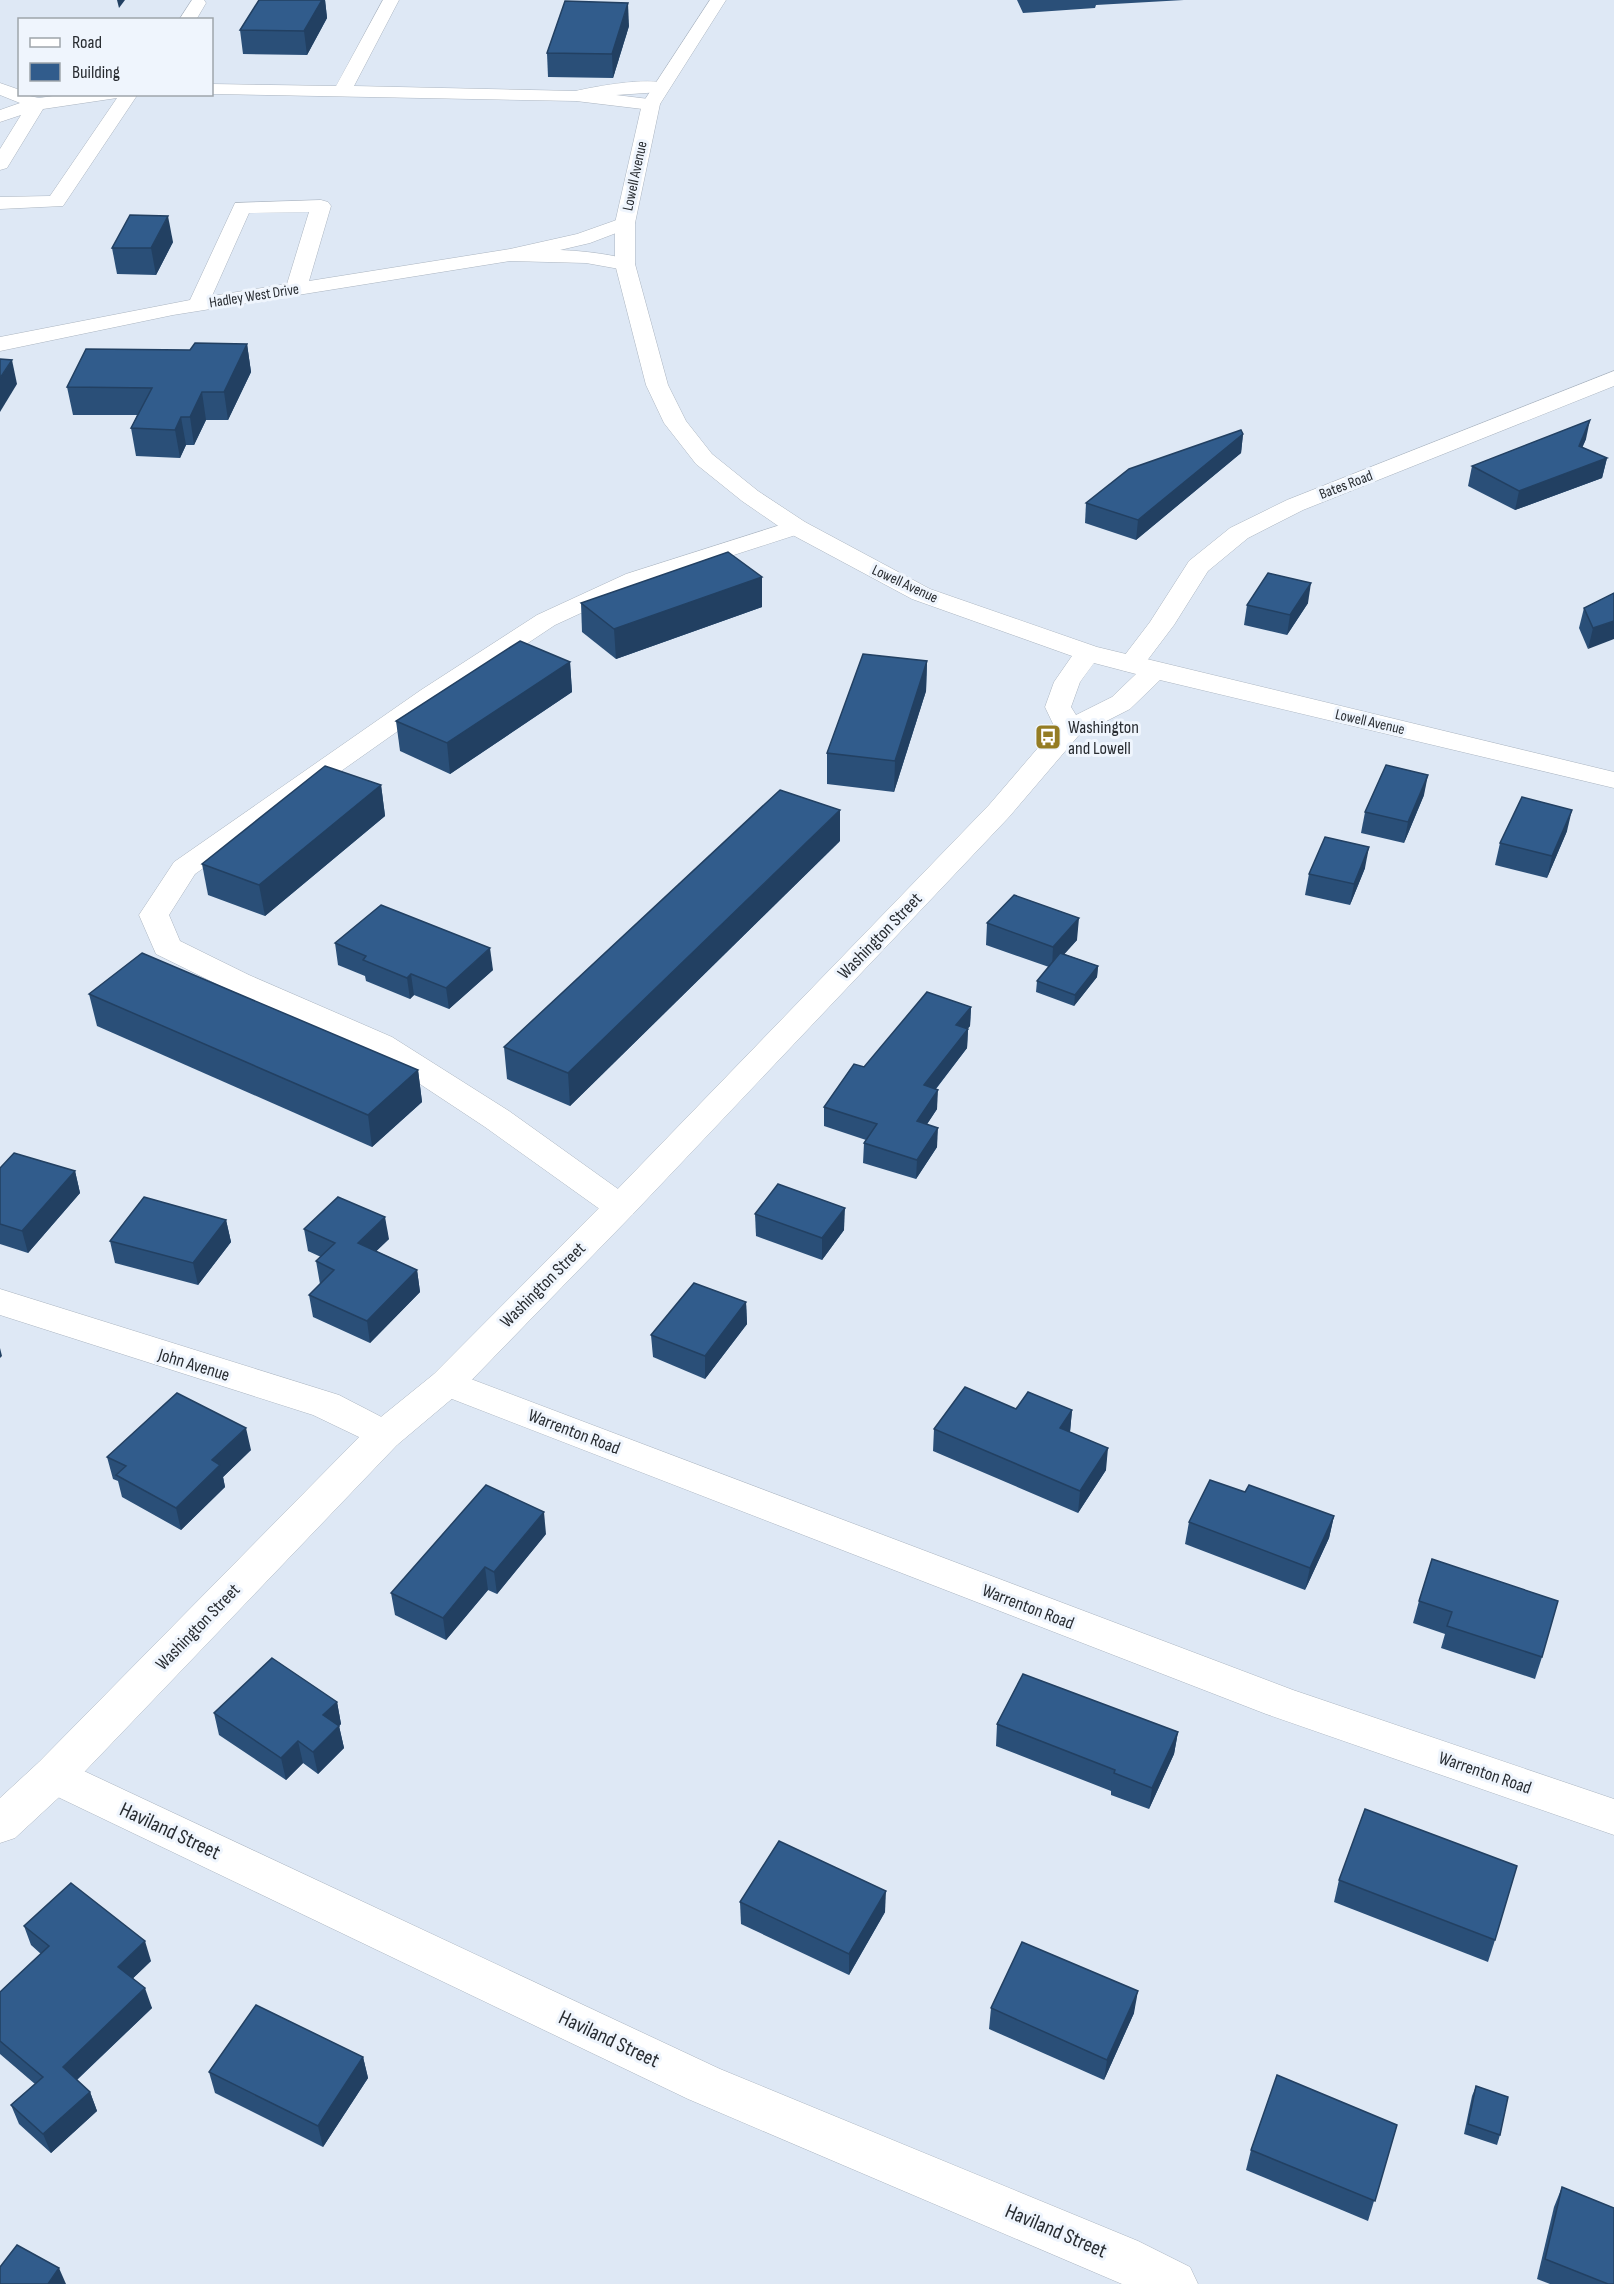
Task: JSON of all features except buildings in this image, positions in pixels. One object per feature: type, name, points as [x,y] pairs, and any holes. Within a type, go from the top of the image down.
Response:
[{"type":"street","points":[[343,90],[391,0]]},
{"type":"street","name":"Lowell Avenue","points":[[718,0],[651,104],[625,223],[626,264],[657,385],[675,423],[705,459],[750,495],[796,527],[921,594],[1088,653],[1143,668],[1613,778]]},
{"type":"street","points":[[188,18],[198,3]]},
{"type":"street","points":[[576,96],[604,90],[661,87]]},
{"type":"street","points":[[0,88],[18,96]]},
{"type":"street","points":[[213,89],[576,96],[651,104]]},
{"type":"street","points":[[18,96],[37,104]]},
{"type":"street","points":[[0,116],[37,104],[97,96]]},
{"type":"street","points":[[0,203],[56,202],[128,96]]},
{"type":"street","points":[[0,164],[37,104]]},
{"type":"street","points":[[198,305],[242,207],[321,206],[296,289]]},
{"type":"street","name":"Hadley West Drive","points":[[0,344],[198,305],[510,255],[583,239],[625,223]]},
{"type":"street","name":"Hadley West Drive","points":[[510,255],[586,257],[626,264]]},
{"type":"street","name":"Bates Road","points":[[1143,668],[1161,625],[1198,566],[1239,533],[1295,505],[1614,378]]},
{"type":"street","points":[[620,1207],[497,1119],[381,1044],[238,982],[167,947],[154,915],[184,868],[430,696],[546,620],[635,579],[796,527]]},
{"type":"street","points":[[1069,729],[1058,707],[1067,682],[1088,653]]},
{"type":"street","name":"Washington Street","points":[[0,1825],[54,1775],[384,1435],[447,1383],[620,1207],[999,811],[1069,729],[1121,703],[1143,668]]},
{"type":"street","name":"John Avenue","points":[[0,1302],[326,1406],[384,1435]]},
{"type":"street","name":"Warrenton Road","points":[[447,1383],[1280,1702],[1614,1817]]},
{"type":"street","name":"Haviland Street","points":[[54,1775],[704,2085],[1121,2258],[1173,2284]]},
{"type":"place","name":"Washington and Lowell","points":[[1048,737]]}]
